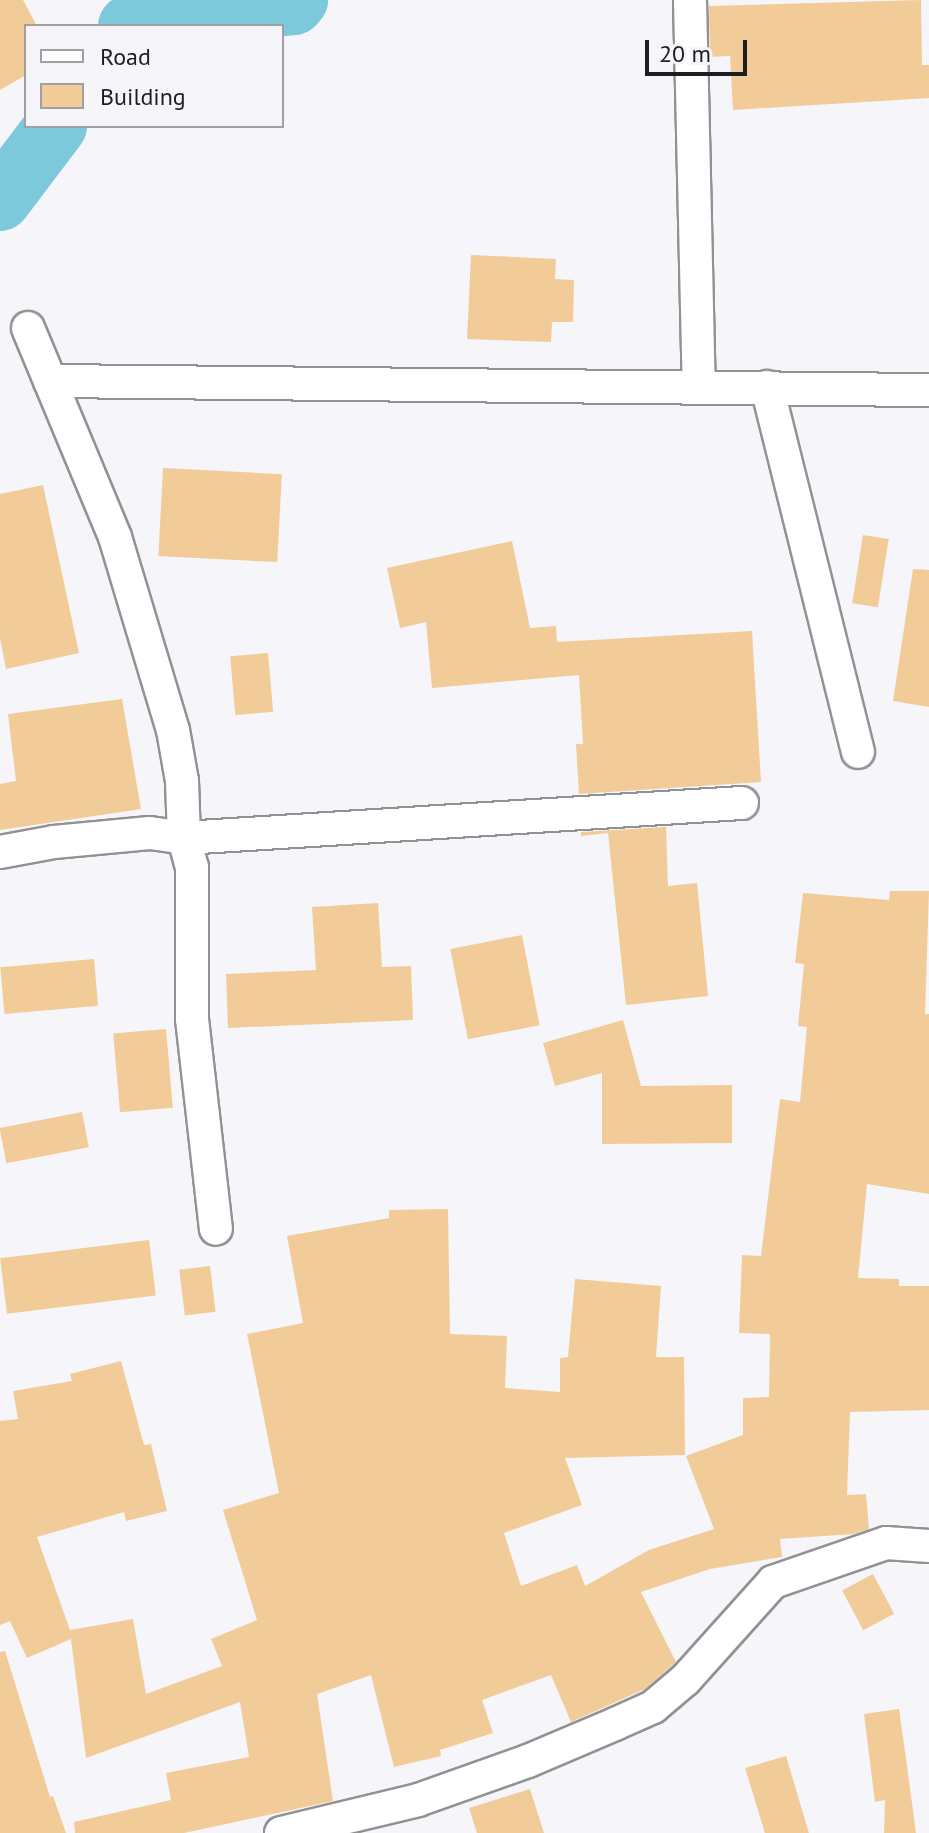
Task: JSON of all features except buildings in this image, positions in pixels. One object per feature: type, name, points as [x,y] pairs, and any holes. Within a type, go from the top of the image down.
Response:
[{"type":"street","points":[[690,0],[699,385]]},
{"type":"street","points":[[28,328],[115,537],[173,730],[182,781],[184,838],[192,867],[192,1019],[216,1229]]},
{"type":"street","points":[[50,381],[699,385],[929,390]]},
{"type":"street","points":[[767,387],[858,752]]},
{"type":"street","points":[[0,852],[54,842],[150,833],[184,838],[742,803]]},
{"type":"street","points":[[281,1833],[418,1800],[528,1761],[615,1724],[653,1707],[686,1679],[773,1582],[886,1543],[929,1546]]},
{"type":"waterway","points":[[134,24],[151,18],[293,4],[297,0]]},
{"type":"waterway","points":[[0,200],[54,128]]}]
